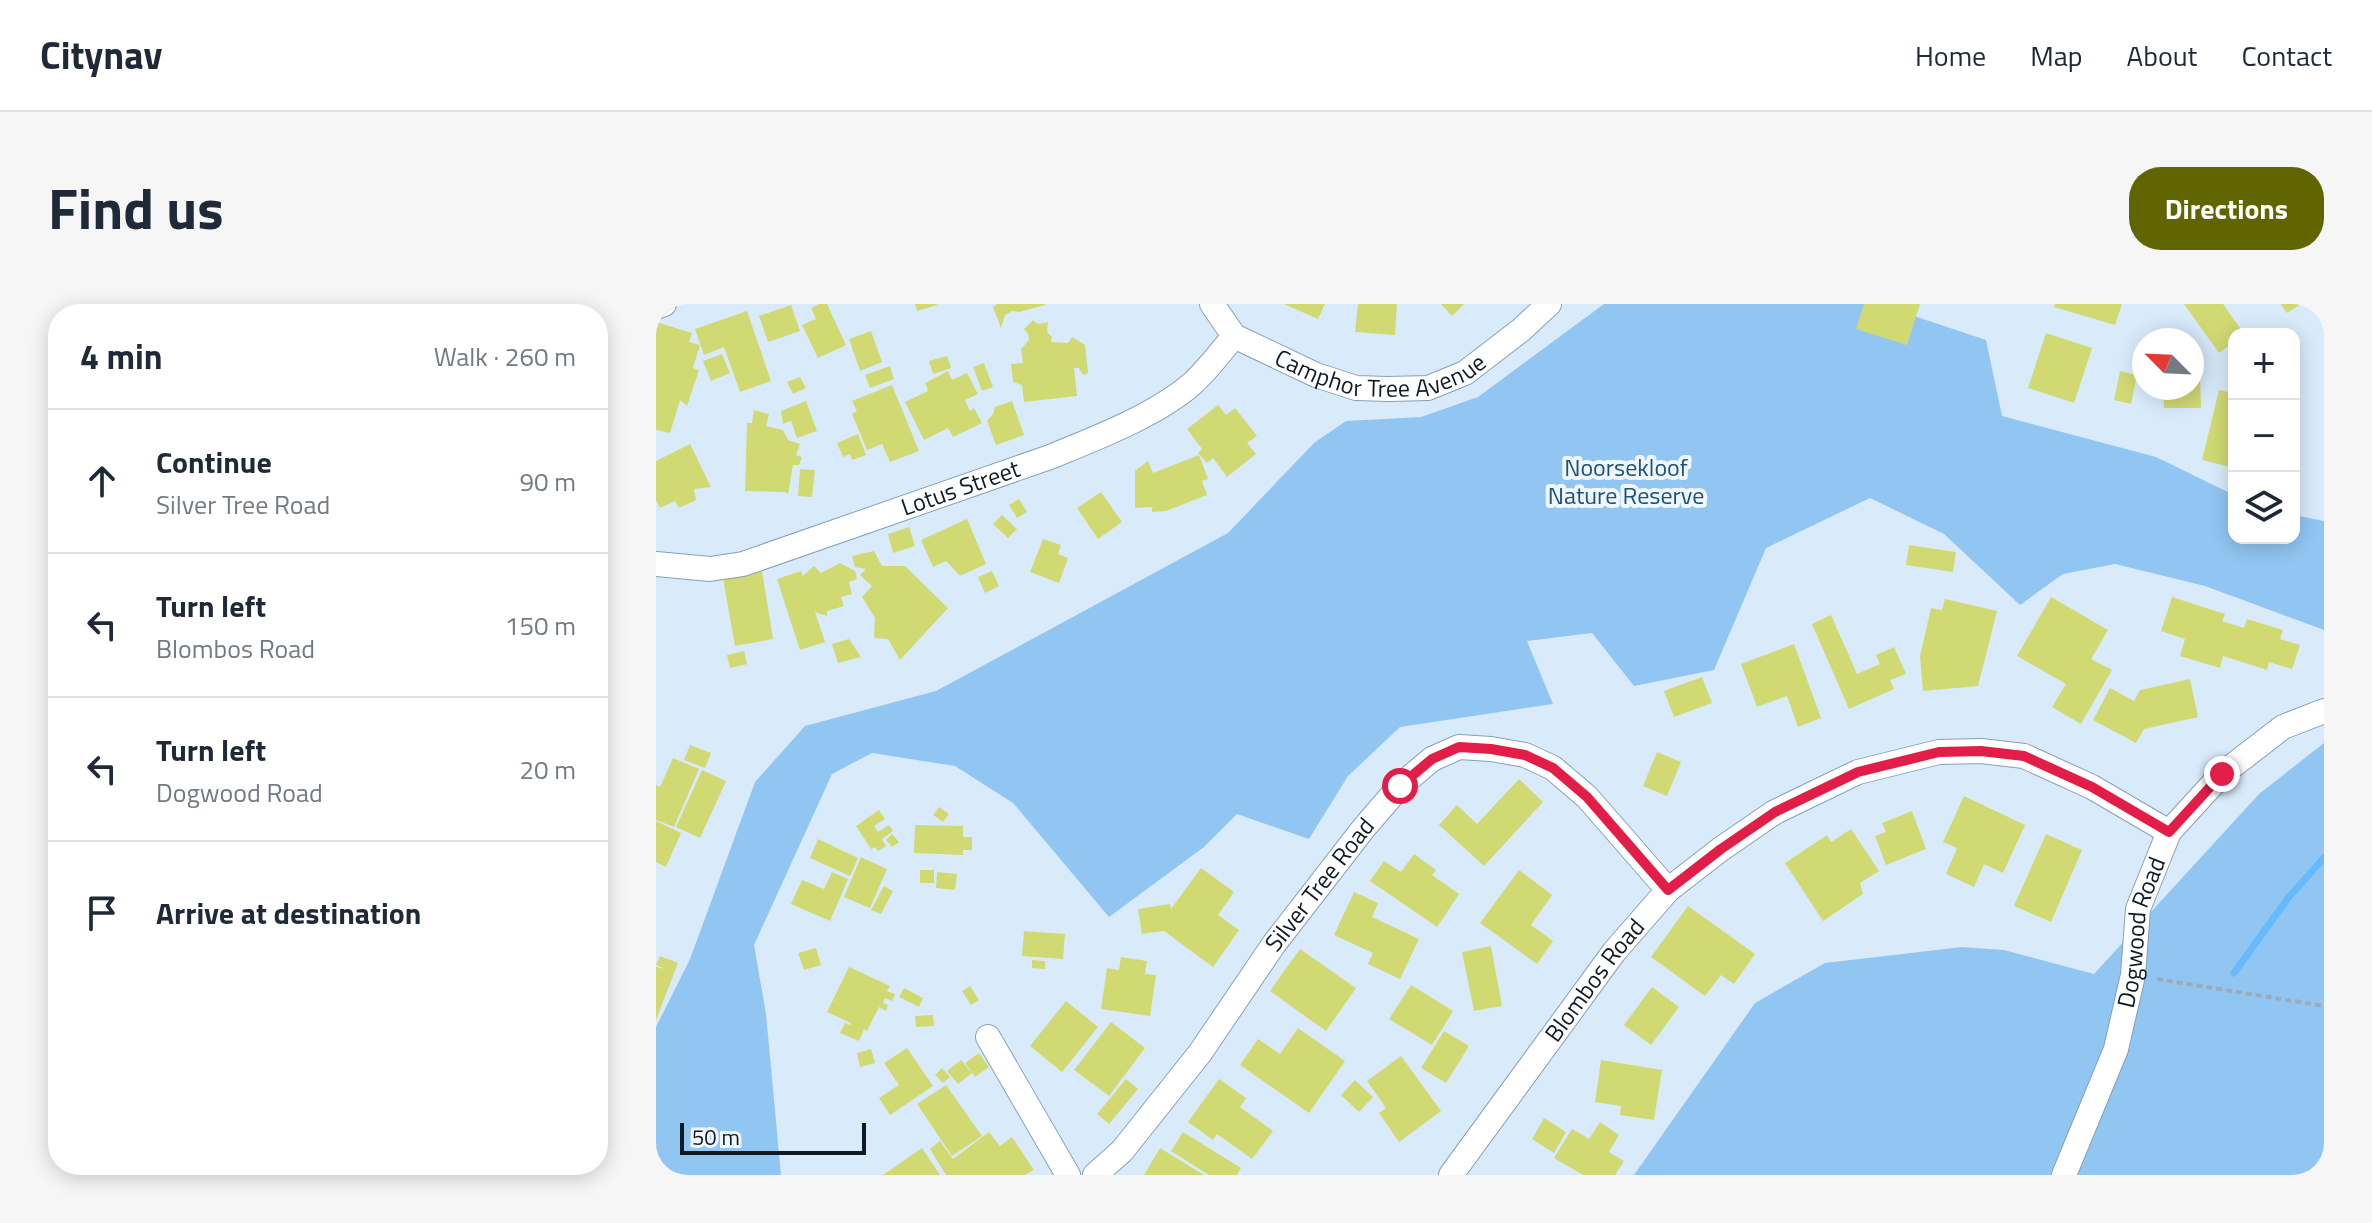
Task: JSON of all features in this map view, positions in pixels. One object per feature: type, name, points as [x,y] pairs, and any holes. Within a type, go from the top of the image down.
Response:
[{"type":"street","points":[[656,307],[664,304]]},
{"type":"street","name":"Camphor Tree Avenue","points":[[1212,304],[1234,336],[1316,375],[1356,388],[1428,388],[1465,373],[1549,304]]},
{"type":"street","name":"Lotus Street","points":[[656,564],[710,569],[743,564],[1050,457],[1158,408],[1192,384],[1234,336]]},
{"type":"street","name":"Dogwood Road","points":[[2064,1175],[2116,1049],[2133,975],[2138,909],[2169,832],[2222,774],[2283,727],[2324,711]]},
{"type":"street","name":"Silver Tree Road","points":[[1095,1175],[1122,1151],[1200,1053],[1274,944],[1363,829],[1400,786],[1432,759],[1459,747],[1491,749],[1525,755],[1553,768],[1587,797],[1668,890]]},
{"type":"street","name":"Blombos Road","points":[[1451,1175],[1614,952],[1668,890],[1775,812],[1858,772],[1939,752],[1981,751],[2024,756],[2092,787],[2169,832]]},
{"type":"street","points":[[988,1037],[1068,1175]]},
{"type":"path","points":[[2133,975],[2324,1006]]},
{"type":"green space","name":"Noorsekloof Nature Reserve","points":[[1604,304],[1878,304],[1986,340],[2002,416],[2156,457],[2228,492],[2228,544],[2300,544],[2300,516],[2324,521],[2324,630],[2205,586],[2115,564],[2063,574],[2020,605],[1944,534],[1870,498],[1766,548],[1714,670],[1634,686],[1592,633],[1527,641],[1553,704],[1400,727],[1348,776],[1309,839],[1237,814],[1204,847],[1109,917],[1013,803],[955,766],[872,753],[832,774],[754,945],[766,1014],[781,1175],[656,1175],[656,1027],[690,959],[755,782],[805,726],[936,691],[1228,533],[1314,443],[1346,421],[1421,417],[1478,397]]},
{"type":"green space","points":[[2324,743],[2324,1175],[1634,1175],[1755,1003],[1825,963],[1962,947],[2004,950],[2094,974],[2259,794]]},
{"type":"building","points":[[827,304],[846,345],[818,358],[802,325],[816,319],[811,308]]},
{"type":"building","points":[[915,304],[937,304],[937,305],[917,311]]},
{"type":"building","points":[[997,304],[1045,305],[1012,311],[1005,315],[1001,328],[993,307]]},
{"type":"building","points":[[1284,304],[1325,304],[1318,319]]},
{"type":"building","points":[[1358,304],[1397,304],[1395,335],[1355,332]]},
{"type":"building","points":[[1441,304],[1464,304],[1452,316]]},
{"type":"building","points":[[1864,304],[1920,304],[1907,345],[1856,329]]},
{"type":"building","points":[[2055,304],[2122,304],[2115,325],[2054,307]]},
{"type":"building","points":[[2184,304],[2223,304],[2240,328],[2228,328],[2228,346],[2219,353]]},
{"type":"building","points":[[2281,304],[2301,304],[2287,313]]},
{"type":"building","points":[[791,305],[800,331],[768,342],[759,316]]},
{"type":"building","points":[[747,311],[771,381],[740,392],[724,347],[704,355],[695,329]]},
{"type":"building","points":[[1033,320],[1038,324],[1048,322],[1047,332],[1052,337],[1051,342],[1068,343],[1072,337],[1085,345],[1088,373],[1083,375],[1079,368],[1074,368],[1077,396],[1024,402],[1022,385],[1013,382],[1011,364],[1023,363],[1021,349],[1029,340],[1024,329]]},
{"type":"building","points":[[656,322],[692,333],[689,342],[700,345],[693,368],[699,370],[687,406],[680,400],[670,433],[656,430]]},
{"type":"building","points":[[871,331],[882,362],[860,371],[849,339]]},
{"type":"building","points":[[2046,333],[2092,348],[2074,403],[2028,388]]},
{"type":"building","points":[[722,354],[730,373],[711,381],[703,361]]},
{"type":"building","points":[[947,356],[951,368],[933,374],[929,361]]},
{"type":"building","points":[[984,363],[993,387],[982,391],[973,367]]},
{"type":"building","points":[[890,366],[894,379],[870,388],[865,375]]},
{"type":"building","points":[[948,371],[952,380],[967,373],[978,394],[965,400],[970,411],[974,408],[982,423],[953,437],[948,428],[924,440],[905,402],[928,391],[925,383]]},
{"type":"building","points":[[2120,371],[2132,374],[2131,404],[2114,400]]},
{"type":"building","points":[[800,377],[806,388],[793,394],[787,382]]},
{"type":"building","points":[[892,385],[919,451],[890,462],[882,444],[867,450],[852,414],[857,411],[852,401]]},
{"type":"building","points":[[2219,390],[2228,392],[2228,466],[2202,460]]},
{"type":"building","points":[[2164,400],[2201,400],[2201,408],[2164,408]]},
{"type":"building","points":[[806,401],[817,431],[797,438],[791,421],[783,424],[781,411]]},
{"type":"building","points":[[1012,401],[1024,435],[996,445],[987,421],[995,407]]},
{"type":"building","points":[[1218,405],[1226,415],[1235,408],[1257,436],[1247,443],[1256,454],[1227,477],[1213,458],[1207,463],[1198,453],[1202,449],[1187,429]]},
{"type":"building","points":[[754,410],[769,414],[766,426],[783,430],[788,440],[800,444],[796,455],[802,457],[799,465],[793,465],[788,494],[745,491],[747,423],[752,423]]},
{"type":"building","points":[[858,434],[866,455],[852,460],[850,454],[843,457],[837,443]]},
{"type":"building","points":[[690,444],[711,487],[694,489],[696,500],[679,508],[675,501],[660,508],[656,500],[656,461]]},
{"type":"building","points":[[1199,455],[1208,479],[1202,481],[1207,495],[1166,511],[1152,512],[1152,507],[1135,508],[1135,471],[1148,461],[1153,473]]},
{"type":"building","points":[[800,469],[815,470],[812,497],[798,496]]},
{"type":"building","points":[[1101,492],[1122,522],[1098,539],[1077,508]]},
{"type":"building","points":[[1019,499],[1027,512],[1017,518],[1009,505]]},
{"type":"building","points":[[1002,515],[1017,529],[1008,538],[993,524]]},
{"type":"building","points":[[967,519],[986,564],[960,576],[946,561],[933,567],[921,540]]},
{"type":"building","points":[[909,527],[915,546],[893,553],[888,534]]},
{"type":"building","points":[[1043,539],[1061,545],[1058,554],[1068,558],[1059,583],[1030,572]]},
{"type":"building","points":[[1909,545],[1956,552],[1953,572],[1906,565]]},
{"type":"building","points":[[874,551],[882,566],[905,566],[948,608],[900,660],[888,639],[874,638],[875,618],[862,597],[872,586],[860,575],[866,569],[855,567],[852,556]]},
{"type":"building","points":[[840,563],[855,571],[857,579],[849,582],[852,594],[841,597],[844,606],[827,611],[827,616],[815,612],[825,642],[800,650],[777,579],[801,571],[803,576],[814,566],[821,573]]},
{"type":"building","points":[[762,571],[773,639],[735,646],[723,578]]},
{"type":"building","points":[[992,571],[999,586],[985,593],[978,577]]},
{"type":"building","points":[[2051,597],[2108,630],[2091,659],[2112,670],[2081,724],[2052,707],[2066,684],[2017,656]]},
{"type":"building","points":[[2172,597],[2225,614],[2222,621],[2244,628],[2247,619],[2283,630],[2280,639],[2300,645],[2292,669],[2269,662],[2267,670],[2223,656],[2220,668],[2180,656],[2185,639],[2161,631]]},
{"type":"building","points":[[1945,599],[1997,611],[1978,686],[1923,691],[1920,656],[1931,608],[1942,610]]},
{"type":"building","points":[[1831,615],[1857,674],[1880,664],[1876,655],[1894,647],[1906,674],[1890,680],[1894,689],[1849,709],[1812,624]]},
{"type":"building","points":[[849,639],[861,657],[838,663],[832,644]]},
{"type":"building","points":[[1794,644],[1821,718],[1798,727],[1787,696],[1757,707],[1741,664]]},
{"type":"building","points":[[744,651],[747,664],[730,668],[727,655]]},
{"type":"building","points":[[1702,677],[1712,703],[1674,717],[1664,691]]},
{"type":"building","points":[[2190,679],[2198,717],[2144,729],[2136,743],[2093,720],[2110,688],[2134,701],[2140,690]]},
{"type":"building","points":[[690,745],[711,753],[705,768],[684,760]]},
{"type":"building","points":[[1657,752],[1681,762],[1667,796],[1643,786]]},
{"type":"building","points":[[673,758],[699,769],[674,827],[656,820],[656,785],[660,787]]},
{"type":"building","points":[[702,770],[726,781],[700,838],[676,827]]},
{"type":"building","points":[[1519,779],[1543,802],[1484,866],[1439,825],[1457,805],[1477,824]]},
{"type":"building","points":[[1964,796],[2025,825],[2003,873],[1984,864],[1974,887],[1946,874],[1957,848],[1943,842]]},
{"type":"building","points":[[939,807],[949,814],[943,822],[933,815]]},
{"type":"building","points":[[879,810],[885,819],[874,826],[878,832],[889,825],[893,831],[882,839],[886,846],[878,851],[875,847],[871,849],[856,826]]},
{"type":"building","points":[[1912,811],[1926,849],[1886,865],[1875,836],[1886,832],[1882,823]]},
{"type":"building","points":[[656,821],[681,833],[666,867],[656,862]]},
{"type":"building","points":[[915,825],[963,826],[963,837],[972,837],[972,850],[963,850],[963,855],[914,853]]},
{"type":"building","points":[[1851,829],[1879,871],[1860,883],[1863,894],[1823,921],[1785,863],[1827,835],[1831,842]]},
{"type":"building","points":[[892,834],[899,842],[892,847],[886,840]]},
{"type":"building","points":[[2046,834],[2082,850],[2051,922],[2014,906]]},
{"type":"building","points":[[818,839],[858,858],[850,876],[810,858]]},
{"type":"building","points":[[1414,854],[1436,870],[1432,875],[1459,894],[1437,927],[1370,881],[1384,861],[1401,872]]},
{"type":"building","points":[[861,857],[887,869],[870,908],[844,897]]},
{"type":"building","points":[[1201,868],[1234,892],[1218,915],[1239,930],[1213,967],[1164,931],[1142,934],[1138,909],[1170,904],[1171,909]]},
{"type":"building","points":[[920,870],[934,870],[934,883],[920,883]]},
{"type":"building","points":[[1519,870],[1552,895],[1531,925],[1553,941],[1537,964],[1480,923]]},
{"type":"building","points":[[832,872],[848,879],[830,921],[791,904],[802,880],[824,889]]},
{"type":"building","points":[[937,872],[957,874],[955,890],[936,888]]},
{"type":"building","points":[[884,886],[893,891],[881,914],[871,910]]},
{"type":"building","points":[[1354,892],[1378,903],[1372,917],[1419,939],[1400,979],[1368,964],[1373,953],[1334,935]]},
{"type":"building","points":[[1688,906],[1755,954],[1734,984],[1721,975],[1705,996],[1651,957]]},
{"type":"building","points":[[1024,931],[1065,934],[1063,959],[1022,956]]},
{"type":"building","points":[[1491,946],[1502,1006],[1474,1011],[1462,952]]},
{"type":"building","points":[[816,948],[821,965],[804,970],[798,953]]},
{"type":"building","points":[[1300,949],[1356,988],[1326,1031],[1270,991]]},
{"type":"building","points":[[660,956],[678,963],[656,1020],[656,967],[665,969],[656,965]]},
{"type":"building","points":[[1121,957],[1147,961],[1145,974],[1156,975],[1150,1016],[1101,1009],[1107,968],[1119,970]]},
{"type":"building","points":[[1032,960],[1045,961],[1045,969],[1032,968]]},
{"type":"building","points":[[849,967],[890,986],[887,991],[895,994],[892,1001],[885,998],[883,1003],[888,1005],[886,1011],[879,1007],[859,1041],[840,1033],[845,1023],[851,1023],[827,1012]]},
{"type":"building","points":[[1411,985],[1453,1011],[1432,1045],[1389,1019]]},
{"type":"building","points":[[970,986],[979,1000],[971,1005],[962,991]]},
{"type":"building","points":[[1652,987],[1679,1007],[1651,1045],[1624,1025]]},
{"type":"building","points":[[904,988],[923,998],[919,1007],[899,997]]},
{"type":"building","points":[[1066,1001],[1098,1027],[1062,1072],[1030,1046]]},
{"type":"building","points":[[933,1015],[934,1026],[916,1027],[915,1016]]},
{"type":"building","points":[[1111,1022],[1145,1048],[1109,1096],[1074,1070]]},
{"type":"building","points":[[1298,1028],[1345,1061],[1309,1113],[1240,1065],[1258,1039],[1280,1054]]},
{"type":"building","points":[[1444,1031],[1469,1046],[1446,1083],[1421,1068]]},
{"type":"building","points":[[907,1048],[933,1086],[890,1115],[879,1098],[899,1085],[884,1063]]},
{"type":"building","points":[[871,1049],[875,1063],[860,1067],[857,1053]]},
{"type":"building","points":[[979,1053],[989,1067],[975,1077],[965,1063]]},
{"type":"building","points":[[1401,1056],[1441,1111],[1399,1142],[1379,1113],[1386,1108],[1367,1081]]},
{"type":"building","points":[[961,1060],[972,1073],[958,1084],[947,1071]]},
{"type":"building","points":[[1601,1060],[1662,1070],[1654,1120],[1620,1115],[1621,1106],[1595,1102]]},
{"type":"building","points":[[942,1068],[950,1077],[943,1083],[935,1075]]},
{"type":"building","points":[[1126,1079],[1138,1089],[1109,1124],[1097,1114]]},
{"type":"building","points":[[1219,1079],[1246,1098],[1240,1107],[1273,1131],[1252,1159],[1217,1134],[1213,1140],[1188,1122]]},
{"type":"building","points":[[1355,1080],[1373,1097],[1359,1112],[1341,1095]]},
{"type":"building","points":[[946,1085],[982,1136],[952,1156],[917,1104]]},
{"type":"building","points":[[1544,1118],[1566,1132],[1554,1153],[1532,1139]]},
{"type":"building","points":[[1600,1122],[1619,1135],[1609,1152],[1624,1161],[1615,1175],[1583,1175],[1554,1158],[1572,1129],[1589,1139]]},
{"type":"building","points":[[989,1132],[1000,1146],[1012,1137],[1034,1170],[1025,1175],[946,1175],[930,1149],[940,1141],[953,1159]]},
{"type":"building","points":[[1183,1132],[1241,1168],[1237,1175],[1209,1175],[1171,1151]]},
{"type":"building","points":[[922,1148],[940,1175],[883,1175]]},
{"type":"building","points":[[1160,1148],[1204,1175],[1144,1175]]},
{"type":"waterway","points":[[2234,973],[2288,898],[2324,858]]},
{"type":"route","points":[[1400,786],[1432,759],[1459,747],[1525,755],[1553,768],[1587,797],[1668,890],[1775,812],[1858,772],[1939,752],[1981,751],[2024,756],[2092,787],[2169,832],[2222,774]]}]
